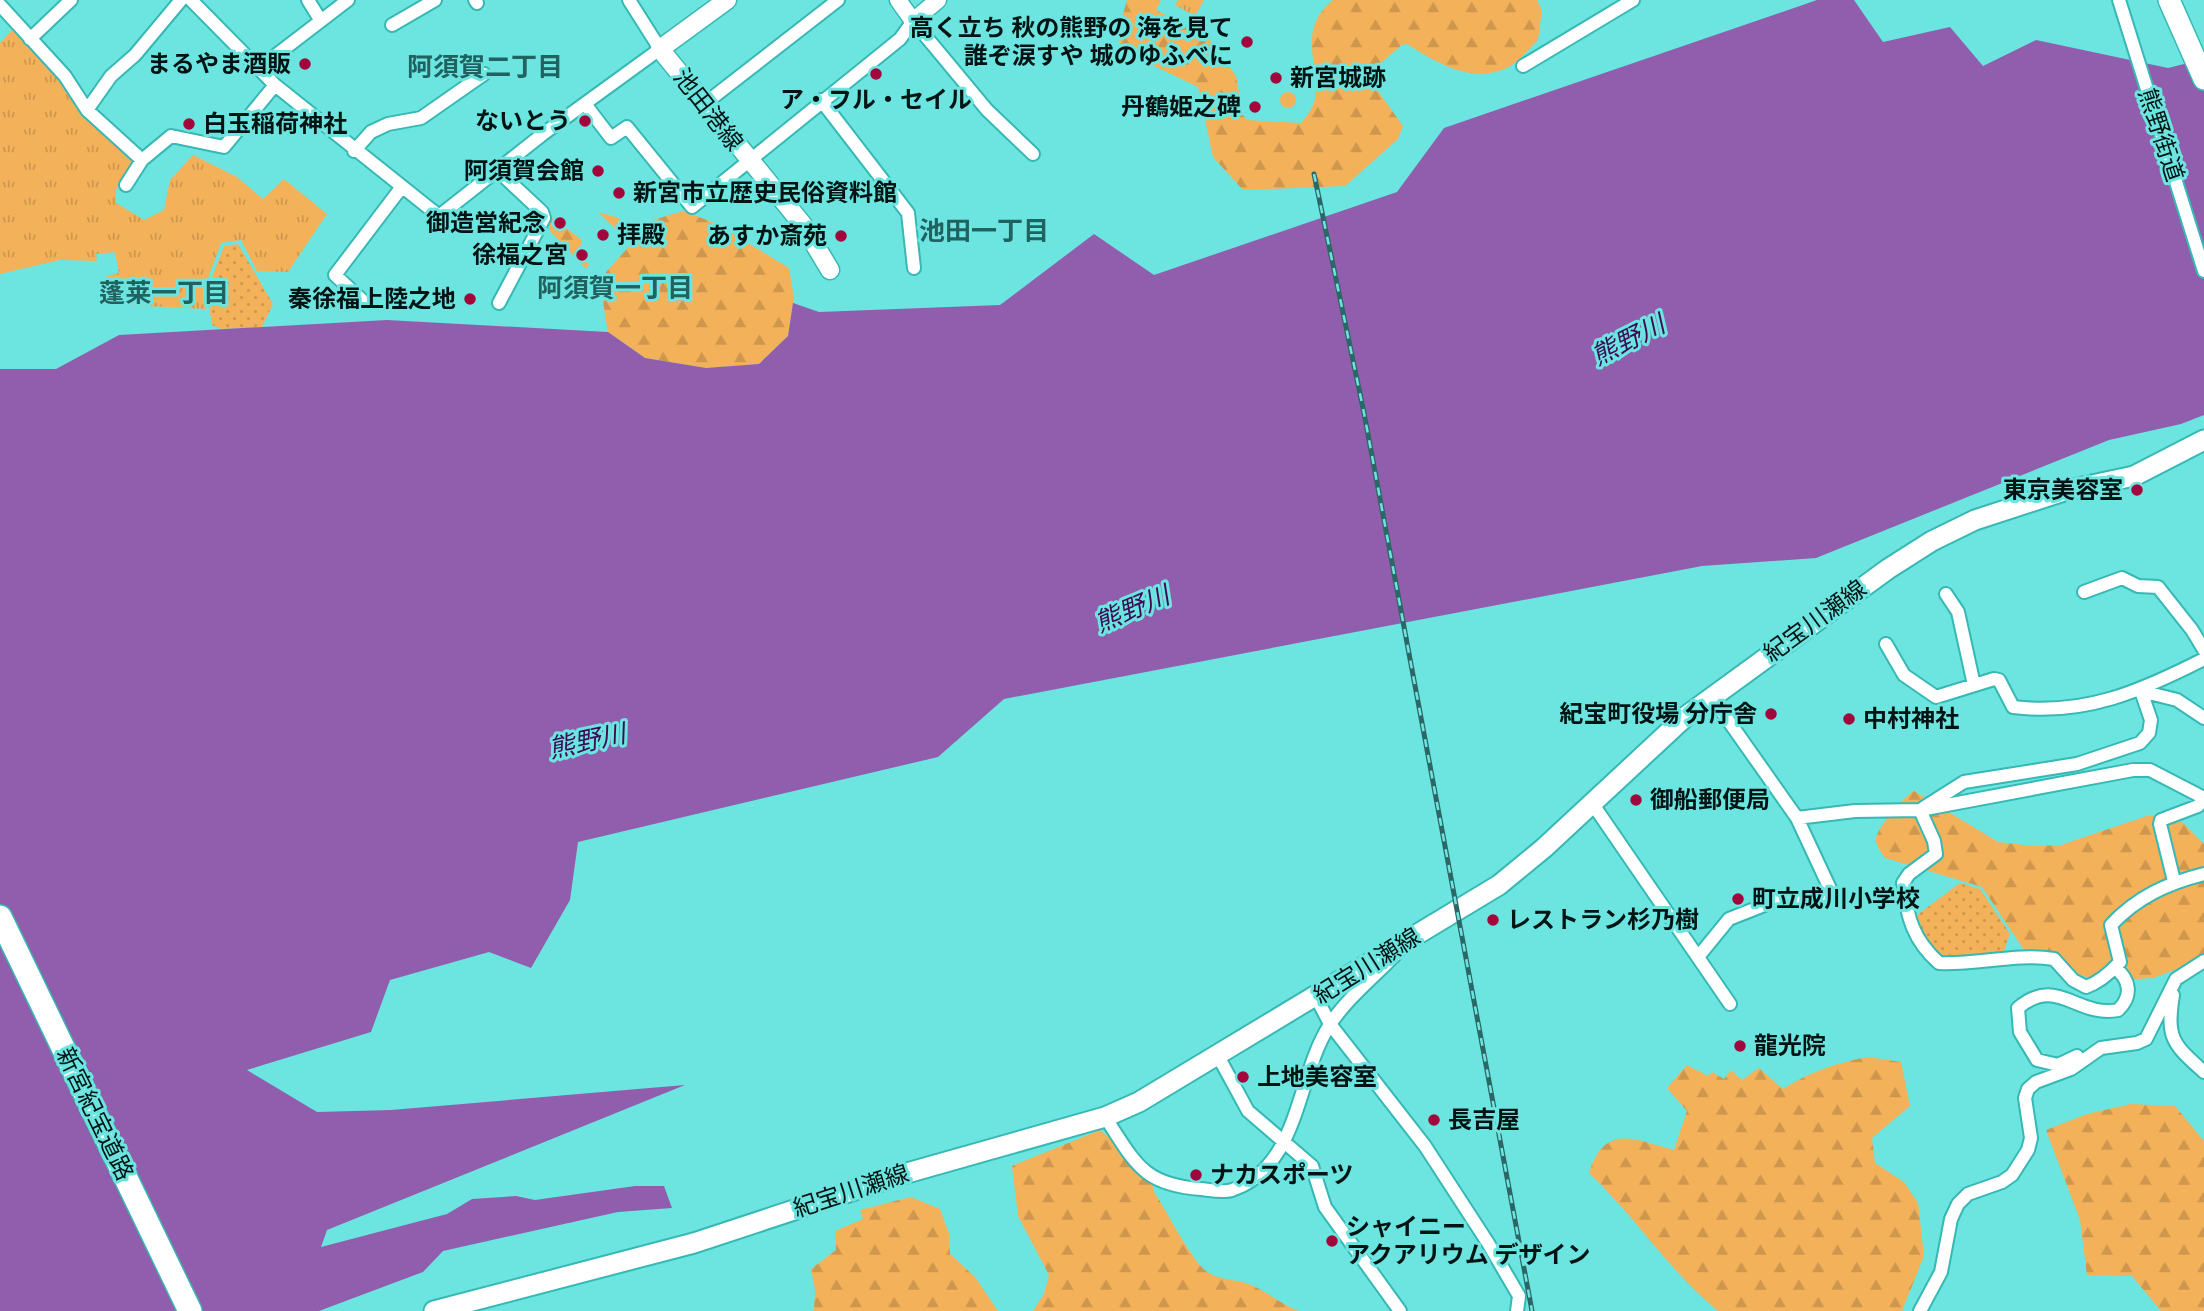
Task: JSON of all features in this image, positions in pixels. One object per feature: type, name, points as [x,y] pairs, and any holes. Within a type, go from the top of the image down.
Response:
[{"type":"highway","points":[[2169,0],[2204,79]]},
{"type":"highway","name":"新宮紀宝道路","points":[[0,917],[190,1311]]},
{"type":"highway","name":"新宮紀宝道路","points":[[0,939],[180,1311]]},
{"type":"main road","name":"池田港線","points":[[727,0],[660,49],[749,162],[803,225],[830,270]]},
{"type":"main road","name":"紀宝川瀬線","points":[[434,1311],[694,1243],[900,1175],[1105,1117],[1218,1056],[1499,885],[1544,848],[1711,696],[1877,576],[1932,541],[2020,503],[2134,476],[2204,440]]},
{"type":"street","points":[[30,39],[71,0]]},
{"type":"street","points":[[87,110],[111,76],[135,55],[181,0]]},
{"type":"street","points":[[191,0],[275,85],[354,151],[439,216],[660,49],[628,0]]},
{"type":"street","points":[[308,0],[321,21]]},
{"type":"street","points":[[258,69],[348,0]]},
{"type":"street","points":[[392,25],[435,0]]},
{"type":"street","points":[[704,105],[838,0]]},
{"type":"street","points":[[898,0],[988,110],[1033,154]]},
{"type":"street","points":[[585,104],[611,138],[627,127],[692,207],[821,100],[900,39],[913,21],[938,0]]},
{"type":"street","points":[[1523,66],[1633,0]]},
{"type":"street","name":"熊野街道","points":[[2119,0],[2204,271]]},
{"type":"street","points":[[0,5],[65,76],[87,110],[142,160]]},
{"type":"street","points":[[354,151],[371,132],[388,124],[422,118],[484,74]]},
{"type":"street","points":[[126,185],[142,160],[171,136],[224,147],[275,85]]},
{"type":"street","points":[[821,100],[898,196],[908,213],[914,268]]},
{"type":"street","points":[[497,170],[542,212],[544,218],[499,303]]},
{"type":"street","points":[[362,300],[335,275],[401,188]]},
{"type":"street","points":[[2084,592],[2122,578],[2138,586],[2158,587],[2192,630],[2204,650]]},
{"type":"street","points":[[1946,594],[1958,612],[1974,685]]},
{"type":"street","points":[[1886,644],[1904,675],[1936,697],[1999,680],[2013,707],[2038,710],[2107,702],[2141,691],[2204,659]]},
{"type":"street","points":[[2141,691],[2177,700],[2204,718]]},
{"type":"street","points":[[1920,810],[1964,782],[2077,764],[2140,743],[2149,733],[2151,720],[2141,691]]},
{"type":"street","points":[[1698,957],[1729,919],[1777,900],[1832,893],[1797,818],[1711,696]]},
{"type":"street","points":[[1797,818],[1855,811],[1920,810],[2133,770],[2150,770],[2204,798],[2198,806],[2161,820],[2175,881]]},
{"type":"street","points":[[1592,803],[1730,1004]]},
{"type":"street","points":[[1920,810],[1934,841],[1936,854],[1909,874],[1903,883],[1910,927],[1927,953],[1939,963],[2001,962],[2037,956],[2054,959],[2073,980],[2086,987],[2120,962],[2111,925],[2147,895],[2175,881],[2204,874]]},
{"type":"street","points":[[1105,1117],[1140,1170],[1175,1187],[1230,1191],[1257,1177],[1286,1141],[1314,1053],[1330,1024],[1416,934]]},
{"type":"street","points":[[2115,968],[2124,975],[2129,985],[2127,997],[2118,1010],[2099,1011],[2046,993],[2034,995],[2018,1008],[2020,1032],[2037,1060],[2058,1065],[2091,1046],[2101,1048],[2137,1043],[2146,1038],[2176,979],[2204,961]]},
{"type":"street","points":[[2176,979],[2170,1034],[2177,1047],[2204,1072]]},
{"type":"street","points":[[1316,997],[1330,1024],[1425,1146],[1518,1296],[1517,1311]]},
{"type":"street","points":[[1920,1311],[1941,1272],[1951,1219],[1958,1204],[1968,1194],[2002,1182],[2012,1175],[2028,1150],[2031,1138],[2025,1098],[2028,1089],[2036,1082],[2071,1069],[2101,1048]]},
{"type":"street","points":[[1218,1056],[1248,1111],[1312,1166],[1325,1207],[1400,1311]]},
{"type":"green space","points":[[1127,0],[1161,0],[1156,10],[1207,36],[1236,76],[1243,115],[1247,120],[1301,123],[1315,99],[1312,35],[1315,23],[1333,0],[1537,0],[1542,11],[1538,40],[1505,69],[1479,74],[1454,69],[1407,44],[1402,45],[1370,72],[1370,80],[1403,126],[1398,139],[1345,186],[1243,190],[1213,157],[1198,87],[1123,51],[1117,35]]},
{"type":"green space","points":[[1178,0],[1204,0],[1195,16],[1175,5]]},
{"type":"green space","points":[[14,28],[138,160],[116,190],[116,203],[144,220],[164,210],[170,180],[193,155],[237,177],[263,199],[284,179],[327,214],[288,272],[257,271],[241,240],[221,243],[203,292],[206,309],[129,305],[127,299],[109,301],[105,277],[119,273],[115,252],[96,254],[97,261],[60,260],[0,274],[0,43]]},
{"type":"green space","points":[[1288,92],[1296,100],[1288,108],[1280,100]]},
{"type":"green space","points":[[683,211],[715,223],[789,268],[794,298],[788,336],[759,364],[706,368],[645,358],[608,332],[600,284],[606,272],[653,220]]},
{"type":"green space","points":[[598,212],[619,218],[632,234],[626,239]]},
{"type":"green space","points":[[549,215],[582,240],[579,252],[589,264],[586,269],[549,230]]},
{"type":"green space","points":[[238,244],[273,304],[262,327],[221,329],[212,325],[207,291],[224,246]]},
{"type":"green space","points":[[1914,791],[1998,842],[2034,846],[2061,845],[2147,816],[2167,815],[2183,823],[2204,844],[2204,956],[2153,978],[2120,980],[2087,977],[2030,959],[1982,887],[1885,858],[1876,844],[1878,833],[1892,812]]},
{"type":"green space","points":[[1960,883],[1980,889],[2010,934],[2002,956],[1943,957],[1931,950],[1913,918]]},
{"type":"green space","points":[[1869,1057],[1901,1062],[1910,1106],[1872,1138],[1875,1163],[1904,1182],[1918,1203],[1924,1256],[1902,1311],[1718,1311],[1667,1261],[1622,1207],[1589,1173],[1604,1146],[1613,1141],[1634,1139],[1674,1150],[1687,1111],[1667,1088],[1687,1065],[1708,1076],[1712,1072],[1724,1079],[1731,1070],[1742,1080],[1759,1068],[1783,1089],[1824,1068]]},
{"type":"green space","points":[[2131,1104],[2175,1106],[2204,1141],[2204,1311],[2161,1311],[2132,1276],[2087,1275],[2080,1220],[2046,1130],[2087,1114]]},
{"type":"green space","points":[[1100,1130],[1153,1174],[1153,1190],[1186,1245],[1206,1271],[1250,1284],[1299,1311],[1033,1311],[1044,1294],[1049,1275],[1018,1216],[1012,1166]]},
{"type":"green space","points":[[911,1197],[940,1209],[949,1234],[950,1254],[975,1277],[998,1311],[814,1311],[815,1290],[811,1269],[836,1250],[835,1231],[863,1219],[860,1210]]},
{"type":"water","name":"熊野川","points":[[1817,0],[1854,0],[1883,42],[1950,27],[1983,66],[2036,40],[2168,68],[2204,59],[2204,415],[2181,424],[2109,440],[1816,558],[1702,566],[1004,699],[938,757],[578,842],[570,900],[531,968],[489,952],[390,980],[371,1032],[247,1070],[317,1112],[391,1110],[685,1085],[327,1230],[321,1247],[447,1214],[472,1199],[516,1196],[535,1200],[635,1186],[664,1186],[672,1208],[618,1212],[443,1251],[423,1272],[319,1311],[0,1311],[0,369],[56,369],[119,335],[387,320],[608,332],[645,358],[706,368],[759,364],[788,336],[793,303],[819,312],[1000,305],[1094,234],[1154,275],[1397,192],[1444,128]]},
{"type":"railway","points":[[1314,174],[1364,413],[1532,1311]]},
{"type":"place","name":"高く立ち 秋の熊野の 海を見て 誰ぞ涙すや 城のゆふべに","points":[[1247,42]]},
{"type":"place","name":"まるやま酒販","points":[[305,64]]},
{"type":"place","name":"ア・フル・セイル","points":[[876,74]]},
{"type":"place","name":"新宮城跡","points":[[1276,78]]},
{"type":"place","name":"丹鶴姫之碑","points":[[1255,107]]},
{"type":"place","name":"ないとう","points":[[585,121]]},
{"type":"place","name":"白玉稲荷神社","points":[[189,124]]},
{"type":"place","name":"阿須賀会館","points":[[598,171]]},
{"type":"place","name":"新宮市立歴史民俗資料館","points":[[619,193]]},
{"type":"place","name":"御造営紀念","points":[[560,223]]},
{"type":"place","name":"拝殿","points":[[603,235]]},
{"type":"place","name":"あすか斎苑","points":[[841,236]]},
{"type":"place","name":"徐福之宮","points":[[582,255]]},
{"type":"place","name":"秦徐福上陸之地","points":[[470,299]]},
{"type":"place","name":"東京美容室","points":[[2137,490]]},
{"type":"place","name":"紀宝町役場 分庁舎","points":[[1771,714]]},
{"type":"place","name":"中村神社","points":[[1849,719]]},
{"type":"place","name":"御船郵便局","points":[[1636,800]]},
{"type":"place","name":"町立成川小学校","points":[[1738,899]]},
{"type":"place","name":"レストラン杉乃樹","points":[[1493,920]]},
{"type":"place","name":"龍光院","points":[[1740,1046]]},
{"type":"place","name":"上地美容室","points":[[1243,1077]]},
{"type":"place","name":"長吉屋","points":[[1434,1120]]},
{"type":"place","name":"ナカスポーツ","points":[[1196,1175]]},
{"type":"place","name":"シャイニー アクアリウム デザイン","points":[[1332,1241]]},
{"type":"district","name":"阿須賀二丁目","points":[[485,67]]},
{"type":"district","name":"池田一丁目","points":[[984,231]]},
{"type":"district","name":"阿須賀一丁目","points":[[615,288]]},
{"type":"district","name":"蓬莱一丁目","points":[[164,293]]}]
